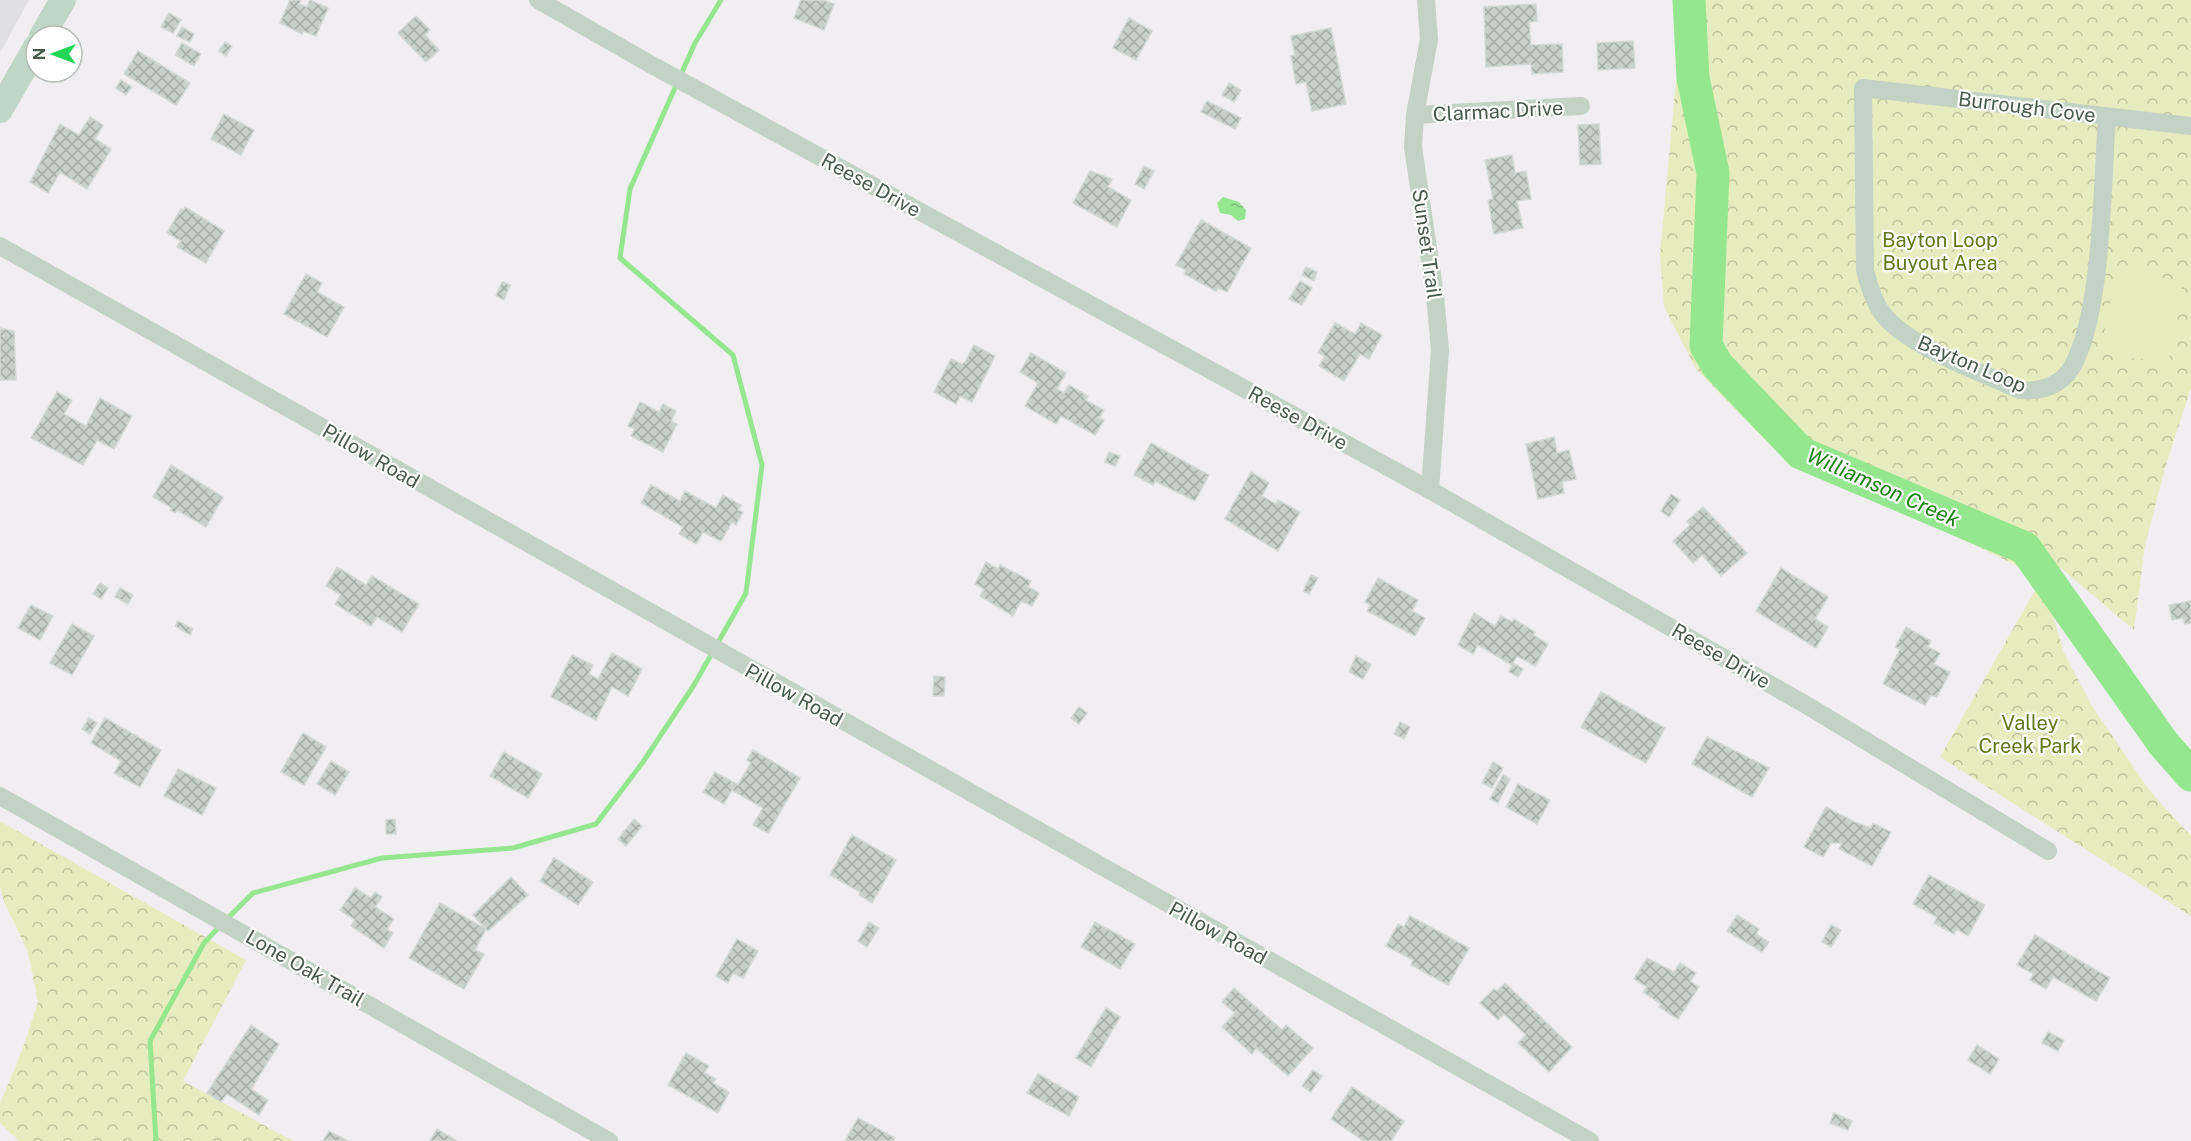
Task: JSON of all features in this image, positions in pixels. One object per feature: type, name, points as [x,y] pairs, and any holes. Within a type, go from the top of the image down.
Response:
[{"type":"street","points":[[49,24],[63,0]]},
{"type":"street","name":"Reese Drive","points":[[538,0],[650,64],[1430,490],[1808,706],[2048,851]]},
{"type":"street","name":"Sunset Trail","points":[[1426,0],[1429,39],[1414,115],[1413,147],[1435,295],[1440,350],[1430,490]]},
{"type":"street","points":[[0,110],[24,68]]},
{"type":"street","name":"Burrough Cove","points":[[1863,88],[2191,126]]},
{"type":"street","name":"Bayton Loop","points":[[1863,88],[1865,270],[1877,304],[1897,328],[1914,341],[2020,390],[2033,391],[2060,381],[2072,368],[2090,312],[2107,117]]},
{"type":"street","name":"Clarmac Drive","points":[[1414,115],[1581,106]]},
{"type":"street","name":"Pillow Road","points":[[0,246],[705,645],[1590,1141]]},
{"type":"street","name":"Lone Oak Trail","points":[[0,796],[609,1141]]},
{"type":"shaded area","points":[[0,0],[29,0],[0,53]]},
{"type":"green space","name":"Bayton Loop Buyout Area","points":[[1681,0],[2191,0],[2191,388],[2165,468],[2145,545],[2134,630],[2061,568],[2038,588],[2051,608],[2064,653],[2092,706],[2149,790],[2191,836],[2191,916],[1940,757],[2037,587],[2016,565],[1813,468],[1769,444],[1696,369],[1664,307],[1660,254],[1679,48]]},
{"type":"green space","points":[[2117,268],[2183,282],[2168,364],[2101,352]]},
{"type":"green space","points":[[0,821],[246,960],[183,1081],[293,1141],[19,1141],[0,1123],[0,1104],[23,1048],[38,1002],[28,952],[4,902],[0,887]]},
{"type":"water","points":[[1223,197],[1239,202],[1246,210],[1245,219],[1238,221],[1231,215],[1220,213],[1217,203]]},
{"type":"building","points":[[290,0],[301,0],[299,4],[307,7],[310,0],[328,8],[316,36],[303,31],[302,34],[280,23]]},
{"type":"building","points":[[801,0],[823,0],[834,4],[824,30],[794,18]]},
{"type":"building","points":[[1536,4],[1537,21],[1529,22],[1531,45],[1562,44],[1563,72],[1532,74],[1531,64],[1486,67],[1484,7]]},
{"type":"building","points":[[169,13],[181,20],[173,33],[161,27]]},
{"type":"building","points":[[416,16],[430,30],[425,35],[439,50],[426,62],[398,33]]},
{"type":"building","points":[[1129,18],[1152,31],[1136,60],[1113,48]]},
{"type":"building","points":[[182,27],[194,34],[190,42],[177,36]]},
{"type":"building","points":[[1331,28],[1346,104],[1312,111],[1306,82],[1296,84],[1291,56],[1295,55],[1291,36]]},
{"type":"building","points":[[1633,41],[1635,68],[1598,70],[1597,43]]},
{"type":"building","points":[[225,42],[232,46],[226,56],[219,51]]},
{"type":"building","points":[[182,43],[201,54],[194,66],[175,55]]},
{"type":"building","points":[[138,51],[190,83],[176,105],[124,74]]},
{"type":"building","points":[[121,80],[132,87],[126,95],[116,88]]},
{"type":"building","points":[[1229,83],[1241,90],[1234,102],[1222,95]]},
{"type":"building","points":[[1207,101],[1241,118],[1235,129],[1201,112]]},
{"type":"building","points":[[224,114],[254,130],[241,155],[211,139]]},
{"type":"building","points":[[90,117],[103,125],[95,139],[111,149],[87,189],[60,172],[48,193],[30,182],[60,124],[79,135]]},
{"type":"building","points":[[1599,124],[1601,164],[1580,165],[1578,125]]},
{"type":"building","points":[[1512,155],[1515,173],[1526,171],[1531,199],[1517,201],[1523,228],[1494,234],[1488,200],[1493,199],[1485,160]]},
{"type":"building","points":[[1144,166],[1154,171],[1144,189],[1135,184]]},
{"type":"building","points":[[1090,171],[1112,179],[1108,187],[1131,200],[1117,227],[1073,203]]},
{"type":"building","points":[[185,207],[224,231],[206,263],[177,247],[181,241],[167,233],[181,209],[184,210]]},
{"type":"building","points":[[1201,220],[1251,248],[1227,292],[1218,288],[1216,291],[1184,274],[1186,270],[1176,265]]},
{"type":"building","points":[[1306,267],[1317,272],[1314,281],[1302,275]]},
{"type":"building","points":[[306,274],[322,283],[317,292],[344,307],[327,337],[284,314]]},
{"type":"building","points":[[1300,281],[1312,288],[1302,305],[1289,299]]},
{"type":"building","points":[[502,282],[510,285],[504,300],[496,296]]},
{"type":"building","points":[[1335,323],[1355,334],[1361,323],[1382,335],[1369,359],[1360,354],[1344,381],[1319,366],[1325,356],[1318,353]]},
{"type":"building","points":[[0,328],[14,331],[16,380],[0,380]]},
{"type":"building","points":[[974,345],[995,356],[972,402],[960,396],[956,404],[934,392],[951,359],[962,364]]},
{"type":"building","points":[[1031,353],[1066,373],[1057,389],[1064,393],[1069,385],[1088,396],[1085,400],[1104,410],[1099,418],[1104,420],[1095,435],[1061,416],[1056,424],[1025,406],[1038,383],[1020,372]]},
{"type":"building","points":[[57,392],[72,400],[64,414],[86,426],[100,398],[132,416],[114,449],[97,440],[83,465],[31,438]]},
{"type":"building","points":[[640,402],[659,412],[663,404],[676,411],[671,421],[677,424],[663,452],[631,436],[635,429],[628,426]]},
{"type":"building","points":[[1554,437],[1557,453],[1569,450],[1576,479],[1562,482],[1564,493],[1538,499],[1526,444]]},
{"type":"building","points":[[1151,443],[1209,475],[1195,501],[1155,481],[1153,485],[1134,475]]},
{"type":"building","points":[[1109,452],[1120,456],[1115,466],[1105,462]]},
{"type":"building","points":[[171,465],[223,497],[206,527],[177,510],[175,513],[170,510],[172,508],[153,497]]},
{"type":"building","points":[[1251,472],[1269,483],[1262,496],[1276,504],[1278,500],[1300,512],[1278,551],[1225,519]]},
{"type":"building","points":[[651,485],[680,501],[685,491],[716,508],[723,495],[741,505],[738,510],[743,512],[736,525],[732,522],[721,541],[703,532],[696,544],[679,534],[683,527],[641,503]]},
{"type":"building","points":[[1671,494],[1680,500],[1669,517],[1661,511]]},
{"type":"building","points":[[1703,507],[1747,553],[1721,576],[1702,555],[1693,563],[1673,541],[1690,525],[1687,521]]},
{"type":"building","points":[[986,562],[998,569],[1000,565],[1031,581],[1028,587],[1039,593],[1032,606],[1021,601],[1013,616],[980,596],[984,589],[975,584]]},
{"type":"building","points":[[337,567],[366,585],[372,576],[419,604],[402,632],[377,617],[371,626],[335,604],[341,595],[326,586]]},
{"type":"building","points":[[1781,568],[1828,597],[1815,619],[1828,627],[1816,648],[1756,611]]},
{"type":"building","points":[[1311,575],[1318,578],[1309,594],[1303,591]]},
{"type":"building","points":[[1378,578],[1418,600],[1412,611],[1425,618],[1415,636],[1367,611],[1370,605],[1365,602]]},
{"type":"building","points":[[100,583],[108,588],[101,599],[93,594]]},
{"type":"building","points":[[120,588],[133,595],[128,604],[115,597]]},
{"type":"building","points":[[2191,601],[2191,623],[2185,624],[2183,618],[2172,620],[2169,605]]},
{"type":"building","points":[[31,605],[53,616],[40,640],[18,628]]},
{"type":"building","points":[[1474,613],[1495,626],[1501,616],[1512,622],[1514,619],[1535,632],[1533,635],[1548,644],[1535,666],[1517,656],[1513,663],[1523,669],[1518,677],[1509,672],[1512,665],[1478,645],[1473,654],[1458,645]]},
{"type":"building","points":[[178,621],[193,629],[190,635],[175,626]]},
{"type":"building","points":[[72,624],[94,636],[72,675],[50,663]]},
{"type":"building","points":[[1906,627],[1931,641],[1928,647],[1940,653],[1934,664],[1950,672],[1937,697],[1931,695],[1925,705],[1883,684],[1900,649],[1895,647]]},
{"type":"building","points":[[612,653],[642,669],[628,696],[612,687],[596,720],[551,697],[572,655],[593,665],[589,674],[598,679]]},
{"type":"building","points":[[1356,656],[1371,664],[1363,679],[1349,672]]},
{"type":"building","points":[[934,676],[945,677],[944,696],[933,696]]},
{"type":"building","points":[[1601,692],[1665,728],[1646,763],[1581,727]]},
{"type":"building","points":[[1079,707],[1087,713],[1079,724],[1071,718]]},
{"type":"building","points":[[89,718],[97,723],[90,734],[82,729]]},
{"type":"building","points":[[105,718],[161,750],[140,787],[114,773],[121,761],[91,743]]},
{"type":"building","points":[[1400,722],[1410,727],[1404,739],[1394,734]]},
{"type":"building","points":[[303,733],[326,747],[304,785],[281,772]]},
{"type":"building","points":[[1707,737],[1769,768],[1752,797],[1692,764]]},
{"type":"building","points":[[753,750],[800,778],[768,833],[753,825],[763,808],[732,790],[724,804],[703,792],[715,772],[738,785],[751,763],[747,760]]},
{"type":"building","points":[[504,752],[542,774],[528,798],[490,776]]},
{"type":"building","points":[[331,761],[349,772],[335,795],[317,784]]},
{"type":"building","points":[[1493,762],[1503,768],[1492,788],[1482,783]]},
{"type":"building","points":[[178,769],[216,788],[202,815],[164,796]]},
{"type":"building","points":[[1503,775],[1510,779],[1498,803],[1490,799]]},
{"type":"building","points":[[1518,784],[1550,800],[1537,824],[1506,807]]},
{"type":"building","points":[[1826,807],[1855,822],[1871,828],[1873,823],[1891,832],[1872,866],[1839,849],[1842,844],[1839,843],[1831,843],[1823,857],[1804,847]]},
{"type":"building","points":[[395,819],[396,834],[386,834],[386,820]]},
{"type":"building","points":[[634,819],[642,826],[626,846],[618,839]]},
{"type":"building","points":[[852,835],[896,860],[872,903],[859,895],[860,892],[830,875]]},
{"type":"building","points":[[554,858],[593,882],[578,905],[540,881]]},
{"type":"building","points":[[1929,875],[1985,905],[1968,936],[1957,929],[1954,934],[1934,923],[1937,917],[1913,904]]},
{"type":"building","points":[[511,877],[528,895],[488,931],[473,915]]},
{"type":"building","points":[[355,888],[371,898],[375,892],[382,897],[375,907],[394,919],[387,929],[393,933],[384,948],[351,926],[355,920],[340,910]]},
{"type":"building","points":[[440,903],[486,929],[475,950],[484,954],[464,989],[409,958]]},
{"type":"building","points":[[1737,915],[1759,929],[1756,934],[1769,942],[1762,952],[1727,931]]},
{"type":"building","points":[[1410,916],[1469,948],[1448,985],[1411,965],[1413,960],[1386,946],[1398,924],[1404,927]]},
{"type":"building","points":[[869,922],[879,928],[867,947],[858,941]]},
{"type":"building","points":[[1095,922],[1135,944],[1120,969],[1081,947]]},
{"type":"building","points":[[1831,925],[1841,930],[1831,947],[1822,942]]},
{"type":"building","points":[[2035,935],[2110,978],[2096,1001],[2053,977],[2046,989],[2030,980],[2034,974],[2017,965]]},
{"type":"building","points":[[737,939],[758,951],[743,978],[733,973],[728,983],[716,976]]},
{"type":"building","points":[[1647,958],[1674,972],[1680,963],[1696,973],[1690,981],[1699,987],[1678,1019],[1659,1007],[1661,1004],[1643,992],[1647,987],[1634,979]]},
{"type":"building","points":[[1505,983],[1572,1047],[1549,1072],[1518,1043],[1526,1035],[1504,1014],[1498,1020],[1480,1003],[1494,989],[1497,991]]},
{"type":"building","points":[[1234,988],[1282,1030],[1286,1025],[1313,1048],[1288,1076],[1256,1048],[1252,1054],[1222,1027],[1235,1013],[1222,1002]]},
{"type":"building","points":[[1106,1008],[1120,1017],[1091,1067],[1076,1058]]},
{"type":"building","points":[[251,1025],[279,1044],[251,1089],[268,1100],[259,1115],[227,1094],[221,1102],[207,1093]]},
{"type":"building","points":[[2048,1032],[2064,1040],[2058,1051],[2042,1043]]},
{"type":"building","points":[[1977,1045],[1999,1059],[1990,1074],[1968,1060]]},
{"type":"building","points":[[686,1053],[709,1066],[704,1073],[716,1079],[713,1083],[729,1092],[718,1113],[668,1085]]},
{"type":"building","points":[[1313,1070],[1322,1076],[1311,1092],[1302,1086]]},
{"type":"building","points":[[1038,1074],[1079,1097],[1069,1116],[1027,1093]]},
{"type":"building","points":[[1352,1087],[1404,1121],[1391,1141],[1364,1141],[1331,1119]]},
{"type":"building","points":[[1834,1113],[1852,1121],[1848,1130],[1830,1123]]},
{"type":"building","points":[[858,1118],[895,1138],[893,1141],[845,1141]]},
{"type":"building","points":[[437,1129],[457,1141],[430,1141]]},
{"type":"building","points":[[329,1131],[348,1141],[323,1141]]},
{"type":"waterway","points":[[227,919],[253,893],[382,858],[513,848],[596,824],[643,762],[694,685],[746,593],[762,465],[733,355],[620,258],[630,189],[695,43],[721,0]]},
{"type":"waterway","name":"Williamson Creek","points":[[1689,0],[1693,78],[1713,173],[1706,346],[1718,366],[1801,453],[2025,548],[2163,743],[2191,775]]},
{"type":"waterway","points":[[156,1141],[150,1041],[204,943],[220,926]]},
{"type":"park label","name":"Valley Creek Park","points":[[2030,734]]}]
